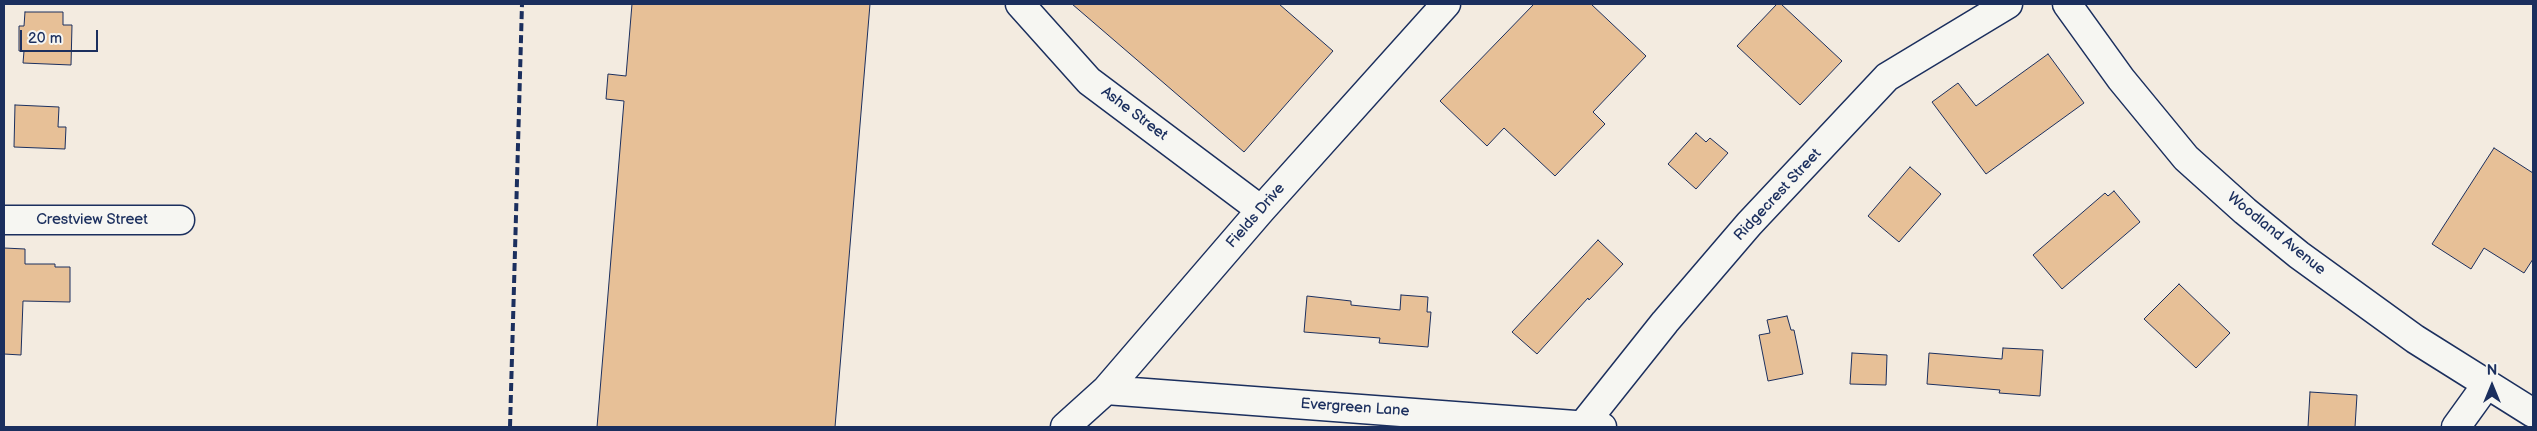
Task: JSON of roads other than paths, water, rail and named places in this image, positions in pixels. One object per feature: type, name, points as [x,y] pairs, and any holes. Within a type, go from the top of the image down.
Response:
[{"type":"street","name":"Ashe Street","points":[[1020,4],[1089,81],[1261,210]]},
{"type":"street","name":"Fields Drive","points":[[1065,427],[1106,390],[1261,210],[1446,4]]},
{"type":"street","name":"Ridgecrest Street","points":[[1593,426],[1665,322],[1749,224],[1888,77],[2008,4]]},
{"type":"street","name":"Woodland Avenue","points":[[2067,4],[2121,79],[2186,158],[2245,211],[2299,255],[2415,339],[2533,413]]},
{"type":"street","name":"Crestview Street","points":[[4,220],[180,220]]},
{"type":"street","points":[[2456,427],[2487,384]]},
{"type":"street","name":"Evergreen Lane","points":[[1106,390],[1593,426]]},
{"type":"railway","points":[[510,427],[522,4]]}]
